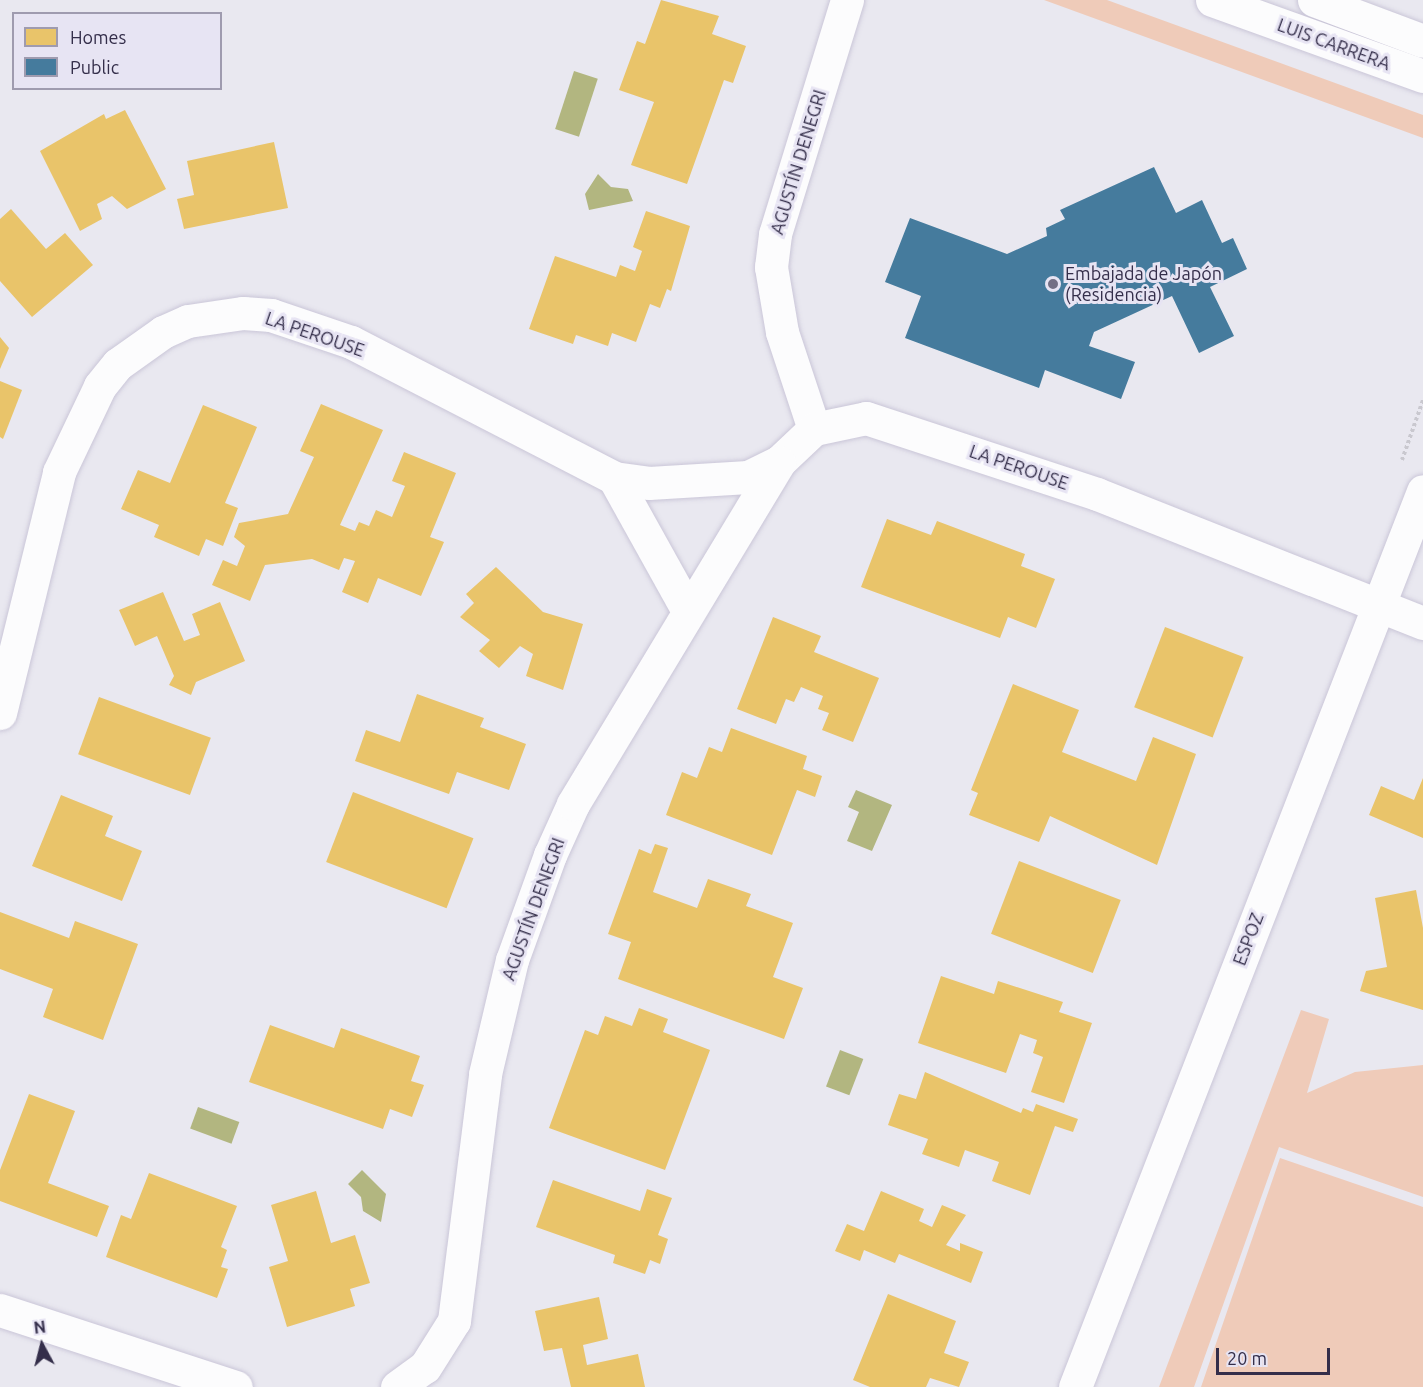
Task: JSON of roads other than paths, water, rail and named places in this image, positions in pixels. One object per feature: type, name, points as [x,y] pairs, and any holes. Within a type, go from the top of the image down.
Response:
[{"type":"street","name":"AGUSTÍN DENEGRI","points":[[814,429],[782,332],[771,267],[775,234],[847,0]]},
{"type":"street","name":"LUIS CARRERA","points":[[1212,0],[1423,76]]},
{"type":"street","name":"LUIS CARRERA","points":[[1314,0],[1423,40]]},
{"type":"street","name":"LA PEROUSE","points":[[0,712],[59,472],[86,410],[118,364],[139,346],[188,321],[243,313],[271,315],[351,342],[614,478],[710,482],[748,477],[779,462],[814,429],[840,419],[895,424],[1097,494],[1423,623]]},
{"type":"street","name":"AGUSTÍN DENEGRI","points":[[397,1387],[425,1367],[454,1321],[485,1074],[530,908],[573,804],[779,462]]},
{"type":"street","points":[[614,478],[688,611]]},
{"type":"street","name":"ESPOZ","points":[[1075,1387],[1376,606],[1423,491]]},
{"type":"street","points":[[0,1310],[236,1387]]},
{"type":"place","name":"Embajada de Japón (Residencia)","points":[[1053,284]]}]
